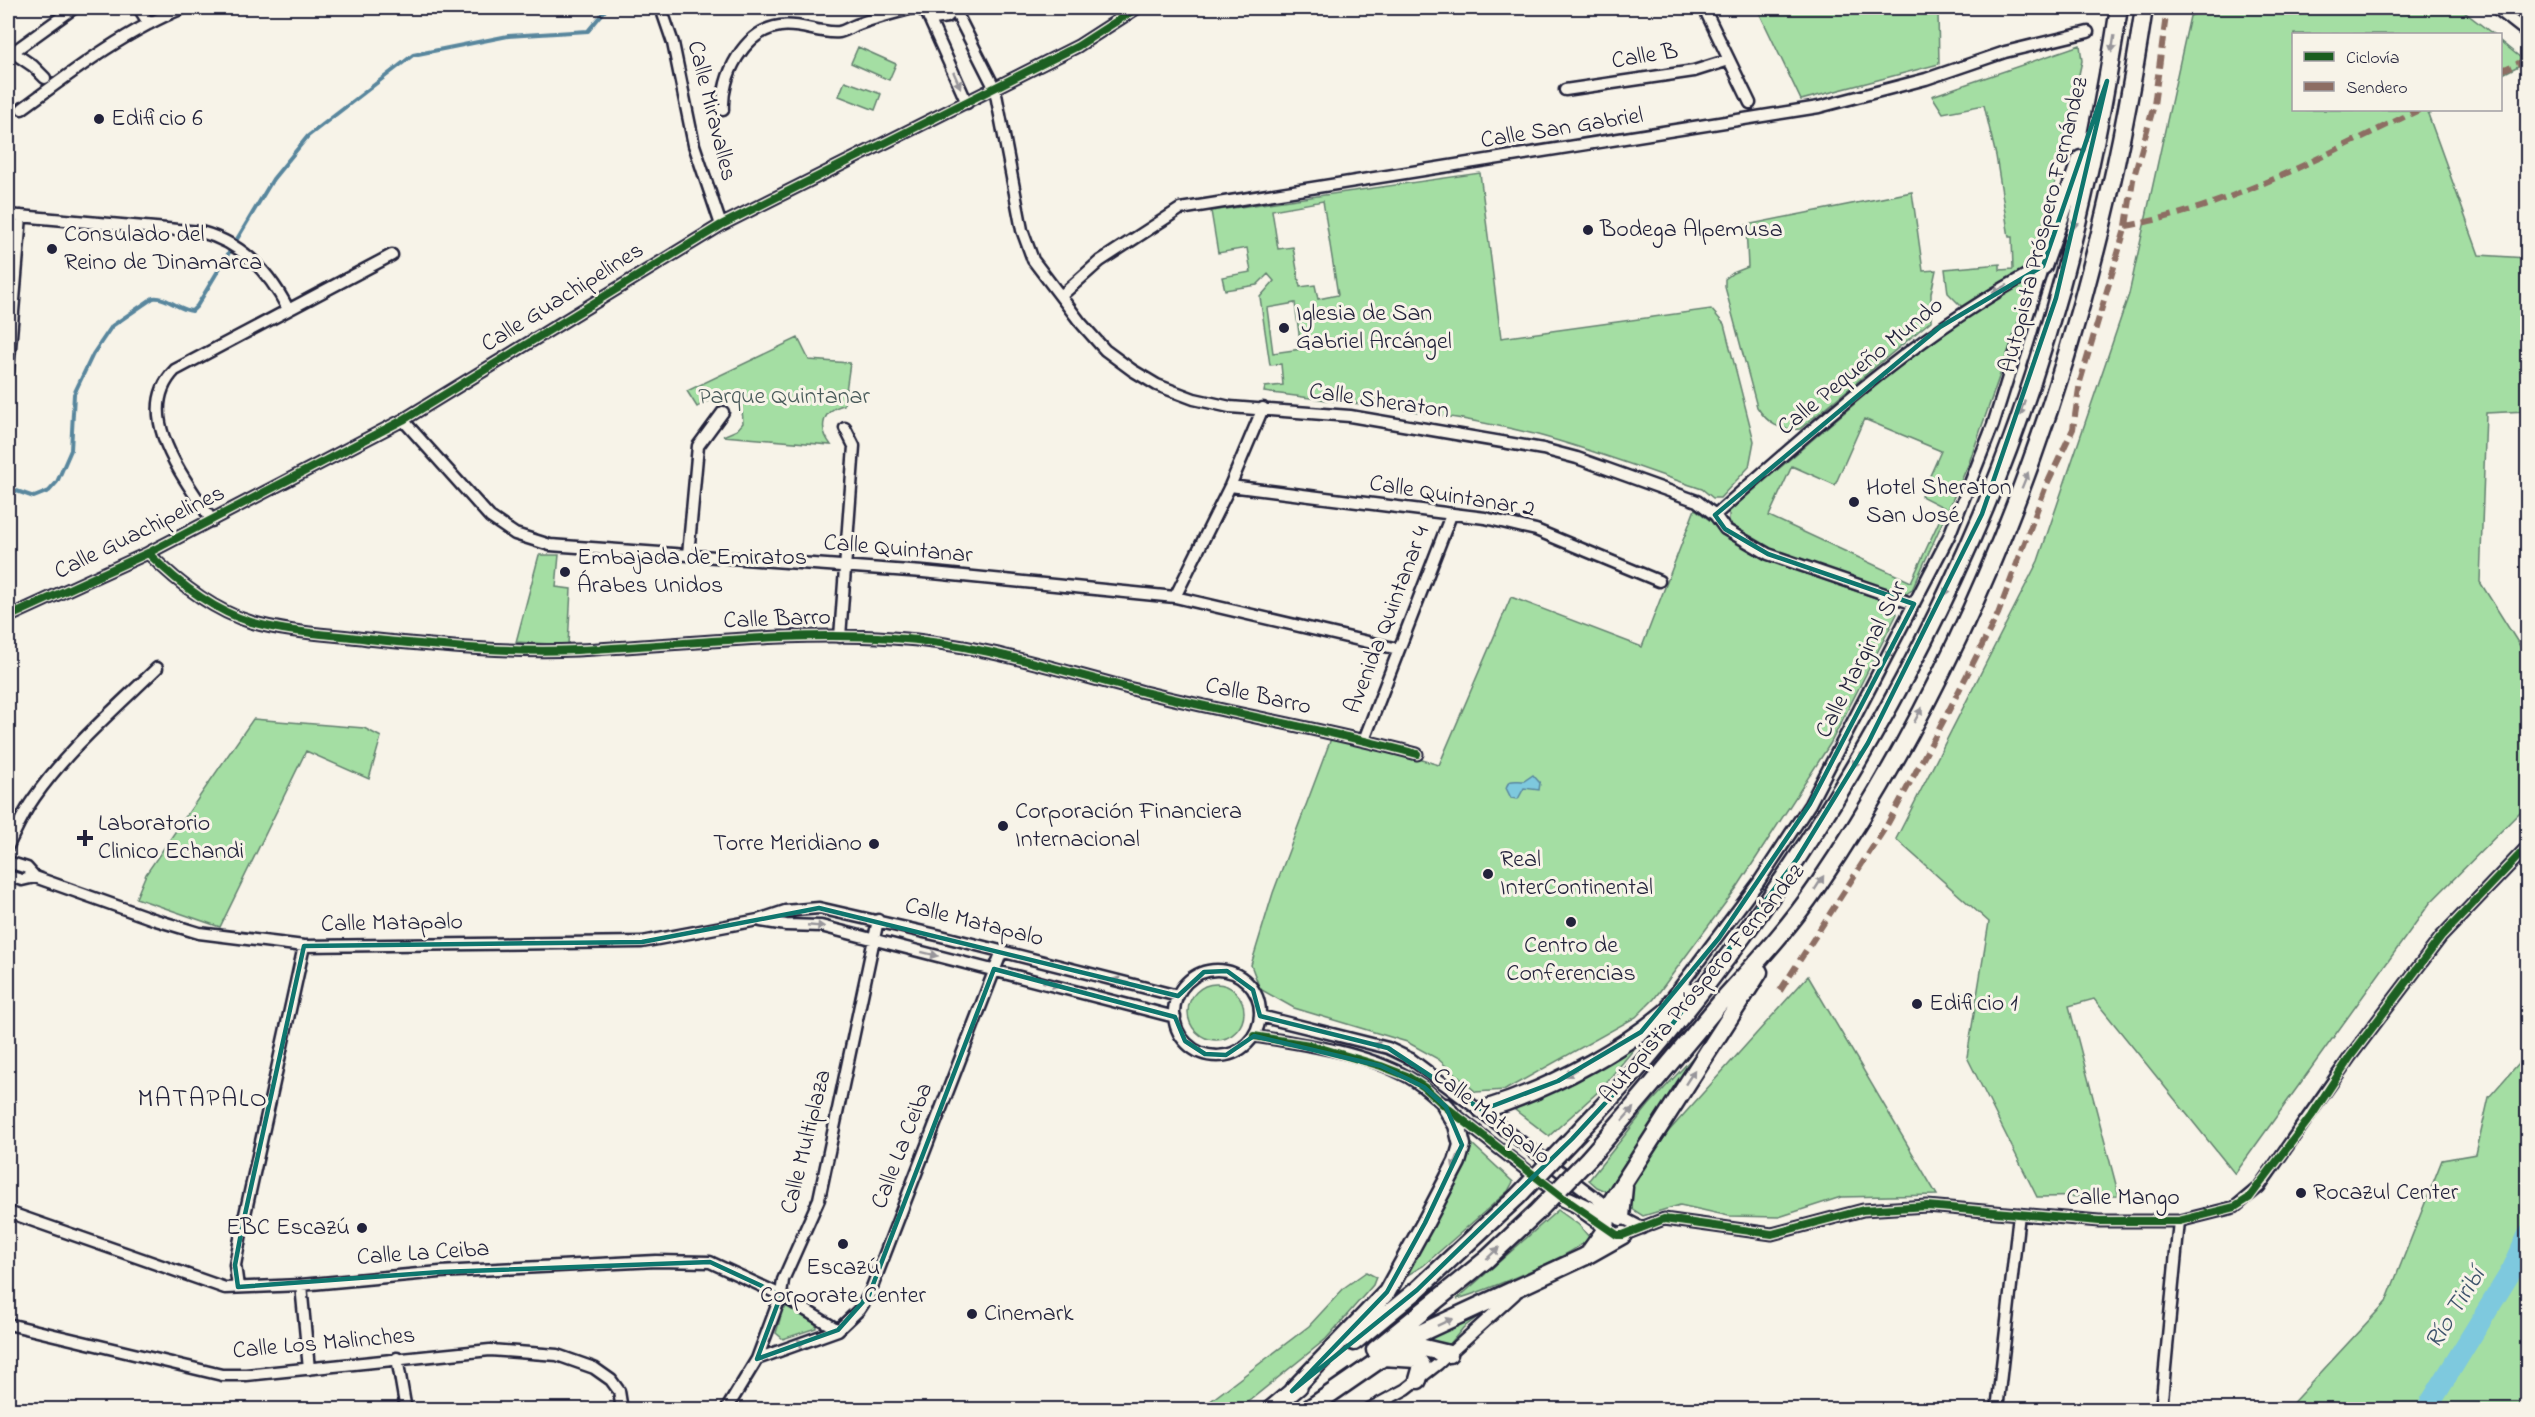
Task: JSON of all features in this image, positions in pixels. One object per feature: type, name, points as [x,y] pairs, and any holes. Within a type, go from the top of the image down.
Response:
[{"type":"highway","name":"Autopista Próspero Fernández","points":[[1270,1410],[1417,1290],[1517,1197],[1646,1059],[1764,906],[1797,859],[1868,742],[1946,592],[1983,514],[2028,388],[2056,298],[2084,188],[2107,81],[2119,8]]},
{"type":"highway","name":"Autopista Próspero Fernández","points":[[1302,1410],[1487,1259],[1536,1214],[1589,1158],[1796,916],[1837,856],[1918,716],[1994,556],[2028,475],[2062,375],[2115,172],[2144,8]]},
{"type":"highway","points":[[2043,266],[2107,81]]},
{"type":"highway","points":[[1482,1110],[1520,1099],[1558,1081],[1641,1032],[1663,1016],[1687,993],[1764,906]]},
{"type":"highway","points":[[1584,1257],[1606,1229],[1626,1180],[1796,916]]},
{"type":"highway","points":[[1292,1391],[1387,1292],[1425,1223],[1457,1162],[1462,1145],[1456,1125],[1446,1107]]},
{"type":"highway","points":[[1562,1197],[1594,1212],[1614,1212]]},
{"type":"highway","points":[[1307,1410],[1403,1343],[1584,1257],[1623,1235]]},
{"type":"highway","points":[[1403,1343],[1449,1354]]},
{"type":"highway","points":[[1382,1357],[1417,1359],[1422,1366],[1418,1380]]},
{"type":"street","points":[[45,78],[33,66],[10,51],[74,8]]},
{"type":"street","points":[[139,8],[153,16]]},
{"type":"street","points":[[22,109],[153,16],[183,8]]},
{"type":"street","name":"Calle Miravalles","points":[[662,8],[673,43],[694,145],[721,225]]},
{"type":"street","points":[[723,110],[724,92],[729,73],[736,58],[757,36],[781,26],[842,32],[854,25],[913,8]]},
{"type":"street","name":"Calle Guachipelines","points":[[8,617],[148,553],[403,420],[721,225],[1078,46],[1137,8]]},
{"type":"street","points":[[1704,8],[1750,103]]},
{"type":"street","points":[[2496,8],[2528,33]]},
{"type":"street","points":[[924,12],[942,19],[956,9]]},
{"type":"street","name":"Calle Sheraton","points":[[956,9],[995,89],[1022,230],[1033,260],[1105,350],[1157,385],[1194,399],[1230,407],[1350,416],[1543,449],[1577,458],[1703,504],[1725,529],[1768,554],[1914,604]]},
{"type":"street","points":[[924,12],[967,102]]},
{"type":"street","name":"Calle San Gabriel","points":[[1062,296],[1100,261],[1180,209],[1820,107],[1926,79],[2004,52],[2088,32]]},
{"type":"street","name":"Calle B","points":[[1565,90],[1694,71],[1729,60]]},
{"type":"street","points":[[8,215],[201,232],[232,244],[264,271],[279,290],[288,309]]},
{"type":"street","points":[[8,372],[21,216]]},
{"type":"street","points":[[212,521],[166,442],[159,425],[160,395],[164,385],[176,370],[392,255]]},
{"type":"street","name":"Calle Pequeño Mundo","points":[[1715,515],[1841,406],[1959,314],[2043,266]]},
{"type":"street","name":"Calle Marginal Sur","points":[[1641,1032],[1658,1015],[1719,938],[1810,804],[1949,536],[1993,425],[2043,266]]},
{"type":"street","points":[[1175,597],[1230,486],[1263,408]]},
{"type":"street","points":[[688,555],[698,446],[723,412]]},
{"type":"street","name":"Calle Quintanar","points":[[403,420],[490,517],[515,534],[550,545],[846,567],[1175,597],[1398,649]]},
{"type":"street","points":[[840,637],[854,446],[845,428]]},
{"type":"street","name":"Calle Quintanar 2","points":[[1230,486],[1485,518],[1536,530],[1659,581]]},
{"type":"street","name":"Avenida Quintanar 4","points":[[1364,740],[1451,515]]},
{"type":"street","name":"Calle Barro","points":[[148,553],[176,580],[228,612],[250,621],[297,631],[483,651],[577,650],[781,637],[892,638],[948,645],[1051,667],[1223,711],[1364,740],[1417,754]]},
{"type":"street","points":[[8,846],[28,807],[48,779],[80,743],[157,668]]},
{"type":"street","name":"Calle Mango","points":[[1623,1235],[1664,1219],[1772,1234],[1863,1210],[1927,1206],[2099,1221],[2179,1221],[2235,1207],[2249,1198],[2312,1115],[2350,1057],[2441,937],[2528,846]]},
{"type":"street","name":"Calle Matapalo","points":[[8,862],[27,868],[34,877]]},
{"type":"street","name":"Calle Matapalo","points":[[8,876],[22,880],[34,877],[199,933],[304,946],[642,942],[758,920],[785,911],[819,908],[878,920],[1178,996]]},
{"type":"street","name":"Calle Matapalo","points":[[758,920],[786,925],[821,926],[1175,1017]]},
{"type":"street","name":"Calle Multiplaza","points":[[726,1410],[757,1359],[781,1295],[783,1280],[819,1199],[878,920]]},
{"type":"street","points":[[238,1287],[235,1265],[242,1228],[304,946]]},
{"type":"street","points":[[994,969],[1002,951]]},
{"type":"street","name":"Calle La Ceiba","points":[[757,1359],[838,1330],[859,1310],[869,1295],[994,969]]},
{"type":"street","points":[[1227,971],[1244,979],[1253,990],[1259,1002],[1260,1016],[1254,1036],[1246,1045],[1226,1055],[1205,1054],[1185,1041],[1178,1030],[1175,1017],[1178,996],[1193,978],[1204,972],[1227,971]]},
{"type":"street","name":"Calle Matapalo","points":[[1260,1016],[1388,1048],[1411,1059],[1482,1110],[1614,1212],[1642,1228]]},
{"type":"street","name":"Calle Matapalo","points":[[1254,1036],[1310,1045],[1381,1066],[1424,1087],[1446,1107],[1562,1197],[1606,1229],[1623,1235]]},
{"type":"street","name":"Calle La Ceiba","points":[[8,1212],[225,1288],[301,1285],[440,1272],[656,1261],[710,1262],[781,1295],[838,1330]]},
{"type":"street","points":[[1997,1410],[2019,1214]]},
{"type":"street","points":[[2161,1410],[2179,1221]]},
{"type":"street","points":[[1367,1410],[1418,1380],[1527,1283]]},
{"type":"street","points":[[301,1285],[309,1369]]},
{"type":"street","name":"Calle Los Malinches","points":[[8,1324],[222,1375],[309,1369],[490,1350],[557,1355],[594,1368],[611,1380],[619,1391],[622,1410]]},
{"type":"street","points":[[397,1358],[406,1410]]},
{"type":"highlighted area","points":[[2107,81],[2056,298],[1982,514],[1868,743],[1797,859],[1646,1059],[1572,1139],[1417,1290],[1292,1391],[1387,1292],[1425,1223],[1462,1145],[1446,1107],[1424,1087],[1381,1066],[1254,1036],[1226,1055],[1205,1054],[1185,1041],[1175,1017],[994,969],[869,1295],[838,1330],[757,1359],[781,1295],[710,1262],[440,1272],[238,1287],[235,1265],[242,1228],[304,946],[642,942],[819,908],[1178,996],[1204,972],[1227,971],[1253,990],[1260,1016],[1388,1048],[1482,1110],[1558,1081],[1641,1032],[1719,938],[1810,804],[1914,604],[1768,554],[1725,529],[1715,515],[1940,327],[2043,266]]},
{"type":"green space","points":[[1757,8],[1929,8],[1929,14],[1938,12],[1939,64],[1801,100]]},
{"type":"green space","points":[[2211,8],[2459,8],[2492,33],[2292,33],[2292,111],[2433,111],[2428,114],[2479,255],[2527,258],[2527,411],[2486,413],[2480,582],[2527,657],[2527,805],[2430,903],[2235,1174],[2094,999],[2069,1006],[2119,1196],[2037,1197],[1967,1057],[1989,922],[1896,839],[2038,561],[2129,294],[2190,16]]},
{"type":"green space","points":[[2502,43],[2526,62],[2502,74]]},
{"type":"green space","points":[[2080,45],[2082,61],[2051,200],[2028,269],[1989,289],[1963,308],[1948,293],[1945,269],[2000,264],[2000,270],[2013,269],[2012,237],[2009,237],[1996,156],[1984,105],[1943,113],[1932,96]]},
{"type":"green space","points":[[858,47],[896,64],[889,80],[851,63]]},
{"type":"green space","points":[[845,81],[881,94],[875,110],[839,96]]},
{"type":"green space","points":[[1480,173],[1501,338],[1711,309],[1724,324],[1754,441],[1749,467],[1720,498],[1713,498],[1702,489],[1597,453],[1501,426],[1434,414],[1264,392],[1265,387],[1283,385],[1281,364],[1270,365],[1260,297],[1274,281],[1268,274],[1257,285],[1225,290],[1222,277],[1251,272],[1247,248],[1218,253],[1211,211]],"holes":[[[1323,201],[1338,295],[1318,299],[1315,285],[1300,287],[1293,247],[1278,249],[1272,210]],[[1295,303],[1301,349],[1273,353],[1267,308]]]},
{"type":"green space","points":[[1912,192],[1923,271],[1936,270],[1931,293],[1931,321],[1800,429],[1786,429],[1770,422],[1757,407],[1725,287],[1725,279],[1748,267],[1746,225]]},
{"type":"green space","points":[[2027,279],[2033,280],[1969,463],[1912,590],[1906,594],[1812,566],[1765,547],[1729,522],[1729,511],[1873,388],[1987,303]],"holes":[[[1864,419],[1941,451],[1921,496],[1945,508],[1911,582],[1769,516],[1792,466],[1835,485]]]},
{"type":"green space","name":"Parque Quintanar","points":[[798,338],[809,360],[850,363],[844,405],[831,411],[824,420],[824,432],[831,445],[723,436],[737,430],[743,423],[742,408],[726,398],[714,399],[697,407],[687,391]]},
{"type":"green space","points":[[1695,509],[1750,551],[1779,564],[1893,604],[1897,614],[1830,744],[1738,886],[1654,999],[1636,1017],[1505,1090],[1476,1092],[1438,1059],[1407,1042],[1294,1008],[1260,989],[1251,965],[1273,893],[1332,736],[1369,744],[1439,765],[1511,597],[1642,647]]},
{"type":"green space","points":[[539,555],[559,555],[556,587],[571,589],[568,645],[516,642]]},
{"type":"green space","points":[[253,719],[364,728],[381,737],[369,779],[306,751],[220,927],[136,898],[146,874]]},
{"type":"green space","points":[[1808,976],[1937,1195],[1841,1197],[1779,1217],[1729,1216],[1680,1205],[1643,1216],[1629,1207],[1634,1182],[1668,1132]]},
{"type":"green space","points":[[1216,984],[1227,986],[1236,992],[1242,1001],[1244,1012],[1242,1023],[1236,1032],[1227,1038],[1216,1040],[1205,1038],[1196,1032],[1190,1023],[1188,1012],[1190,1001],[1196,992],[1205,986]]},
{"type":"green space","points":[[1644,1037],[1600,1090],[1549,1136],[1515,1110],[1524,1103],[1541,1097]]},
{"type":"green space","points":[[1704,1045],[1608,1192],[1597,1187],[1589,1180],[1649,1105]]},
{"type":"green space","points":[[2527,1054],[2527,1409],[2287,1409],[2386,1302],[2442,1160],[2476,1154],[2489,1097]]},
{"type":"green space","points":[[1469,1141],[1513,1182],[1508,1191],[1423,1266],[1406,1276],[1428,1228],[1462,1170]]},
{"type":"green space","points":[[1558,1210],[1579,1225],[1589,1237],[1582,1244],[1528,1272],[1457,1299]]},
{"type":"green space","points":[[1366,1272],[1376,1277],[1373,1285],[1326,1339],[1239,1409],[1200,1409],[1309,1326],[1345,1287]]},
{"type":"green space","points":[[788,1306],[816,1322],[816,1328],[783,1339],[776,1333],[783,1309]]},
{"type":"green space","points":[[1480,1315],[1463,1328],[1445,1350],[1422,1343],[1472,1316]]},
{"type":"water","points":[[1533,775],[1540,783],[1539,790],[1524,788],[1518,799],[1511,798],[1506,788],[1509,783],[1524,781]]},
{"type":"waterway","points":[[8,488],[34,497],[49,491],[57,482],[71,450],[74,394],[93,354],[112,326],[153,298],[163,299],[192,311],[273,179],[308,136],[413,55],[508,36],[588,31],[607,8]]},
{"type":"waterway","name":"Río Tiribí","points":[[2426,1410],[2512,1270],[2528,1235]]},
{"type":"marked path","points":[[1780,991],[1887,825],[1945,718],[1998,614],[2046,486],[2073,429],[2080,382],[2126,226],[2133,180],[2154,105],[2167,8]]},
{"type":"marked path","points":[[2502,70],[2528,59]]},
{"type":"marked path","points":[[2126,226],[2165,218],[2239,193],[2276,178],[2417,111]]},
{"type":"cycle path","points":[[8,617],[148,553],[403,420],[721,225],[1078,46],[1137,8]]},
{"type":"cycle path","points":[[148,553],[195,594],[222,610],[251,622],[280,629],[420,644],[525,651],[813,636],[925,641],[989,652],[1148,693],[1417,754]]},
{"type":"cycle path","points":[[1254,1036],[1310,1045],[1407,1076],[1562,1197],[1617,1235],[1623,1235],[1664,1219],[1772,1234],[1863,1210],[1927,1206],[2099,1221],[2179,1221],[2235,1207],[2249,1198],[2312,1115],[2350,1057],[2441,937],[2528,846]]},
{"type":"place","name":"Edificio 6","points":[[99,119]]},
{"type":"place","name":"Bodega Alpemusa","points":[[1588,230]]},
{"type":"place","name":"Consulado del Reino de Dinamarca","points":[[52,249]]},
{"type":"place","name":"Iglesia de San Gabriel Arcángel","points":[[1284,328]]},
{"type":"place","name":"Hotel Sheraton San José","points":[[1854,502]]},
{"type":"place","name":"Embajada de Emiratos Árabes Unidos","points":[[565,572]]},
{"type":"place","name":"Corporación Financiera Internacional","points":[[1003,826]]},
{"type":"place","name":"Laboratorio Clinico Echandi","points":[[85,838]]},
{"type":"place","name":"Torre Meridiano","points":[[874,844]]},
{"type":"place","name":"Real InterContinental","points":[[1488,874]]},
{"type":"place","name":"Centro de Conferencias","points":[[1571,922]]},
{"type":"place","name":"Edificio 1","points":[[1917,1004]]},
{"type":"place","name":"Rocazul Center","points":[[2301,1193]]},
{"type":"place","name":"EBC Escazú","points":[[362,1228]]},
{"type":"place","name":"Escazú Corporate Center","points":[[843,1244]]},
{"type":"place","name":"Cinemark","points":[[972,1314]]},
{"type":"district","name":"MATAPALO","points":[[203,1100]]}]
